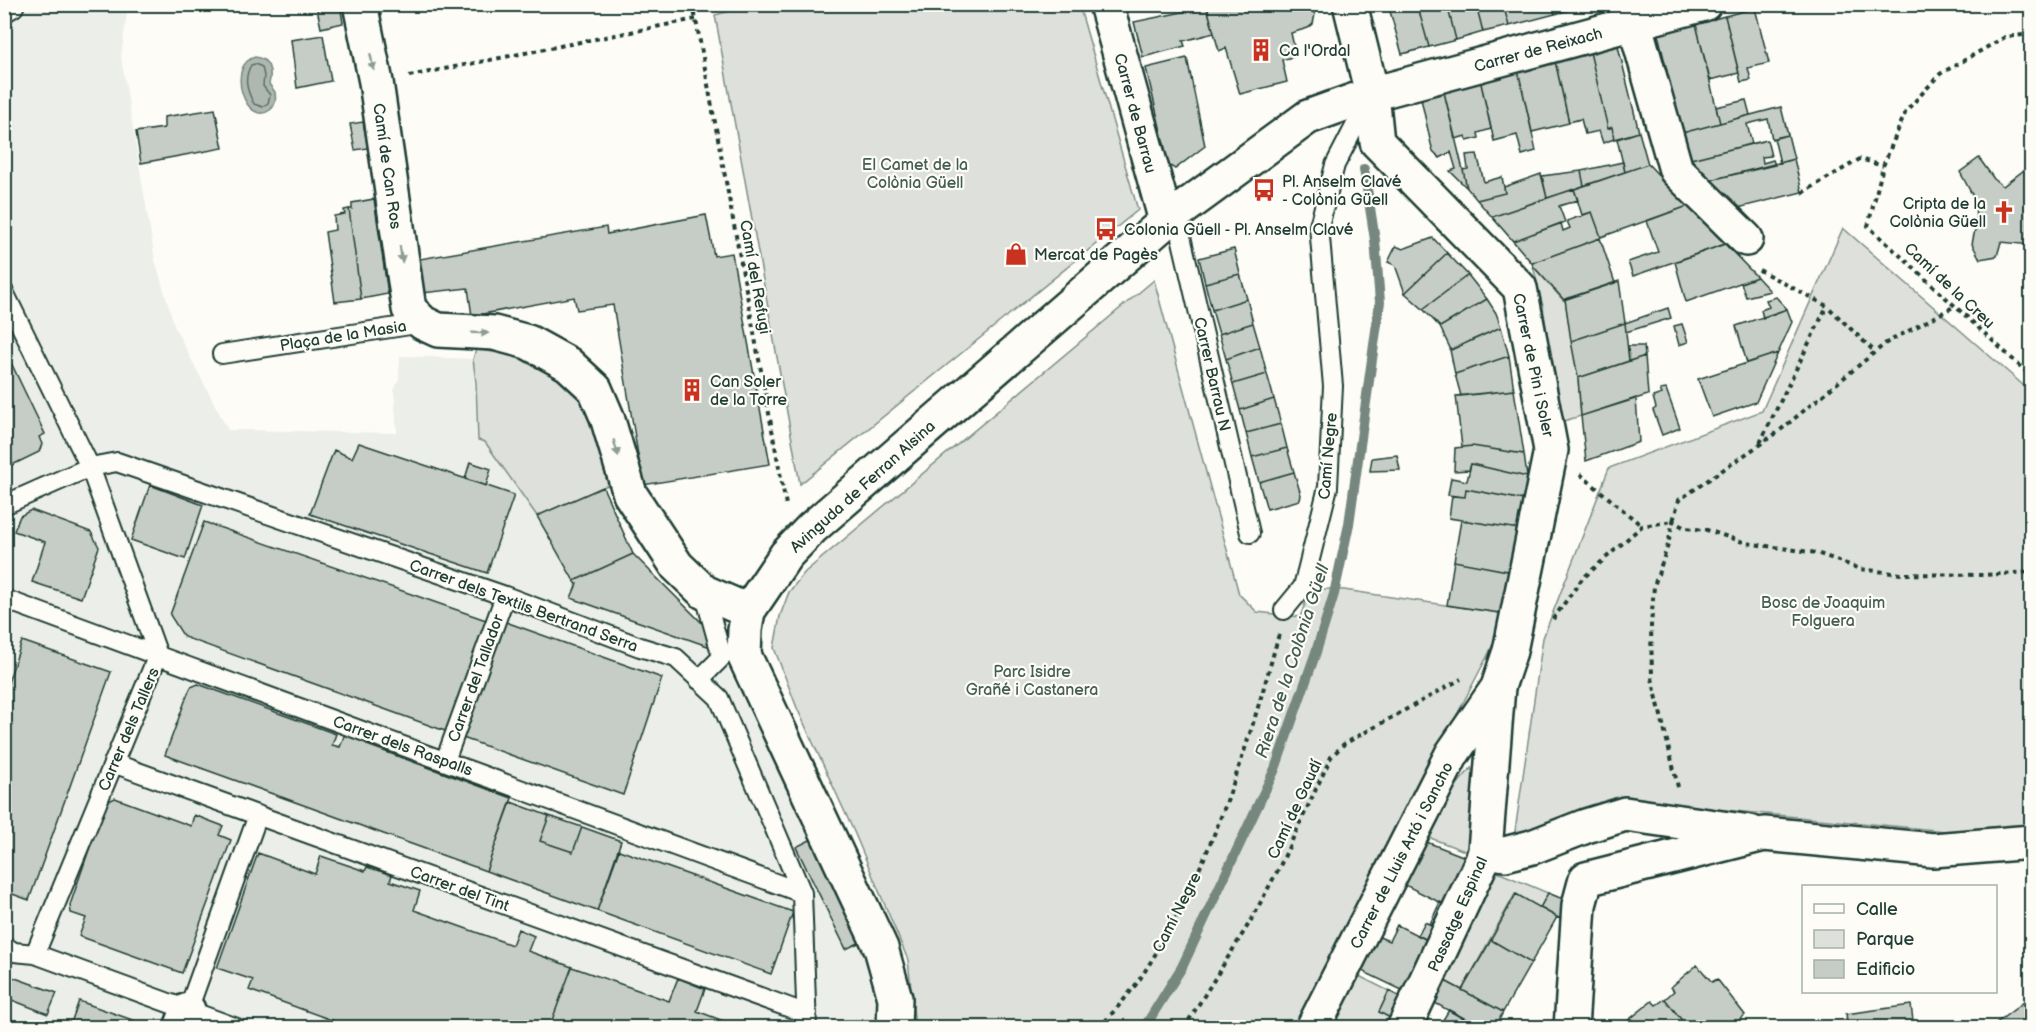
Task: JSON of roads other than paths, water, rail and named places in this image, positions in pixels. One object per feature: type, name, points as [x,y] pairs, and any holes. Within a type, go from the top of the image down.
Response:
[{"type":"street","name":"Camí de Can Ros","points":[[360,4],[376,82],[410,309],[423,323]]},
{"type":"street","name":"Carrer de Barrau","points":[[1106,4],[1171,218]]},
{"type":"street","name":"Carrer de Pin i Soler","points":[[1350,4],[1372,94],[1377,142],[1520,288],[1551,450],[1509,651],[1498,687]]},
{"type":"street","name":"Carrer de Reixach","points":[[1171,218],[1308,117],[1372,94],[1632,14],[1704,4]]},
{"type":"street","points":[[1632,14],[1676,170],[1746,239]]},
{"type":"street","name":"Avinguda de Ferran Alsina","points":[[894,1028],[895,998],[881,948],[744,656],[748,611],[786,555],[812,528],[1171,218]]},
{"type":"street","name":"Plaça de la Masia","points":[[423,323],[438,330],[494,333],[528,342],[568,364],[595,389],[607,417],[630,494],[677,566],[704,592],[748,611]]},
{"type":"street","name":"Passatge Espinal","points":[[1404,1028],[1477,872],[1485,850],[1498,687]]},
{"type":"street","name":"Carrer de Lluis Artó i Sancho","points":[[1313,1028],[1452,754],[1498,687]]},
{"type":"street","points":[[1485,850],[1505,854],[1624,814],[1764,834],[1933,850],[2031,842]]},
{"type":"street","points":[[1571,1028],[1579,905],[1586,879],[1764,834]]},
{"type":"lane","name":"Camí Negre","points":[[1284,610],[1303,587],[1328,487],[1333,386],[1319,226],[1335,165],[1372,94]]},
{"type":"lane","name":"Carrer Barrau N","points":[[1171,218],[1250,533]]},
{"type":"lane","name":"Carrer dels Tallers","points":[[4,292],[90,467],[158,656],[34,954]]},
{"type":"lane","name":"Plaça de la Masia","points":[[222,354],[423,323]]},
{"type":"lane","name":"Carrer dels Textils Bertrand Serra","points":[[4,505],[90,467],[117,462],[505,596],[640,647],[676,658],[719,698],[802,892],[807,1021]]},
{"type":"lane","points":[[699,680],[722,657],[704,592]]},
{"type":"lane","name":"Carrer del Tallador","points":[[445,761],[505,596]]},
{"type":"lane","name":"Carrer dels Raspalls","points":[[4,599],[802,892]]},
{"type":"lane","name":"Carrer del Tint","points":[[113,763],[807,1021]]},
{"type":"lane","points":[[185,1019],[258,815]]},
{"type":"lane","points":[[4,946],[14,952],[34,954],[185,1019],[237,1028]]},
{"type":"water","points":[[255,57],[267,63],[270,75],[269,84],[275,92],[275,102],[272,108],[261,113],[253,110],[247,103],[240,82],[241,71],[246,62]]},
{"type":"waterway","name":"Riera de la Colònia Güell","points":[[1144,1028],[1182,967],[1275,769],[1334,594],[1349,524],[1380,302],[1375,240],[1364,169]]},
{"type":"place","name":"Ca l'Ordal","points":[[1261,50]]},
{"type":"place","name":"Pl. Anselm Clavé - Colònia Güell","points":[[1264,190]]},
{"type":"place","name":"Cripta de la Colònia Güell","points":[[2004,212]]},
{"type":"place","name":"Colonia Güell - Pl. Anselm Clavé","points":[[1106,229]]},
{"type":"place","name":"Mercat de Pagès","points":[[1016,254]]},
{"type":"place","name":"Can Soler de la Torre","points":[[692,390]]},
{"type":"park label","name":"El Camet de la Colònia Güell","points":[[915,173]]},
{"type":"park label","name":"Bosc de Joaquim Folguera","points":[[1823,611]]},
{"type":"park label","name":"Parc Isidre Grañé i Castanera","points":[[1032,680]]}]
